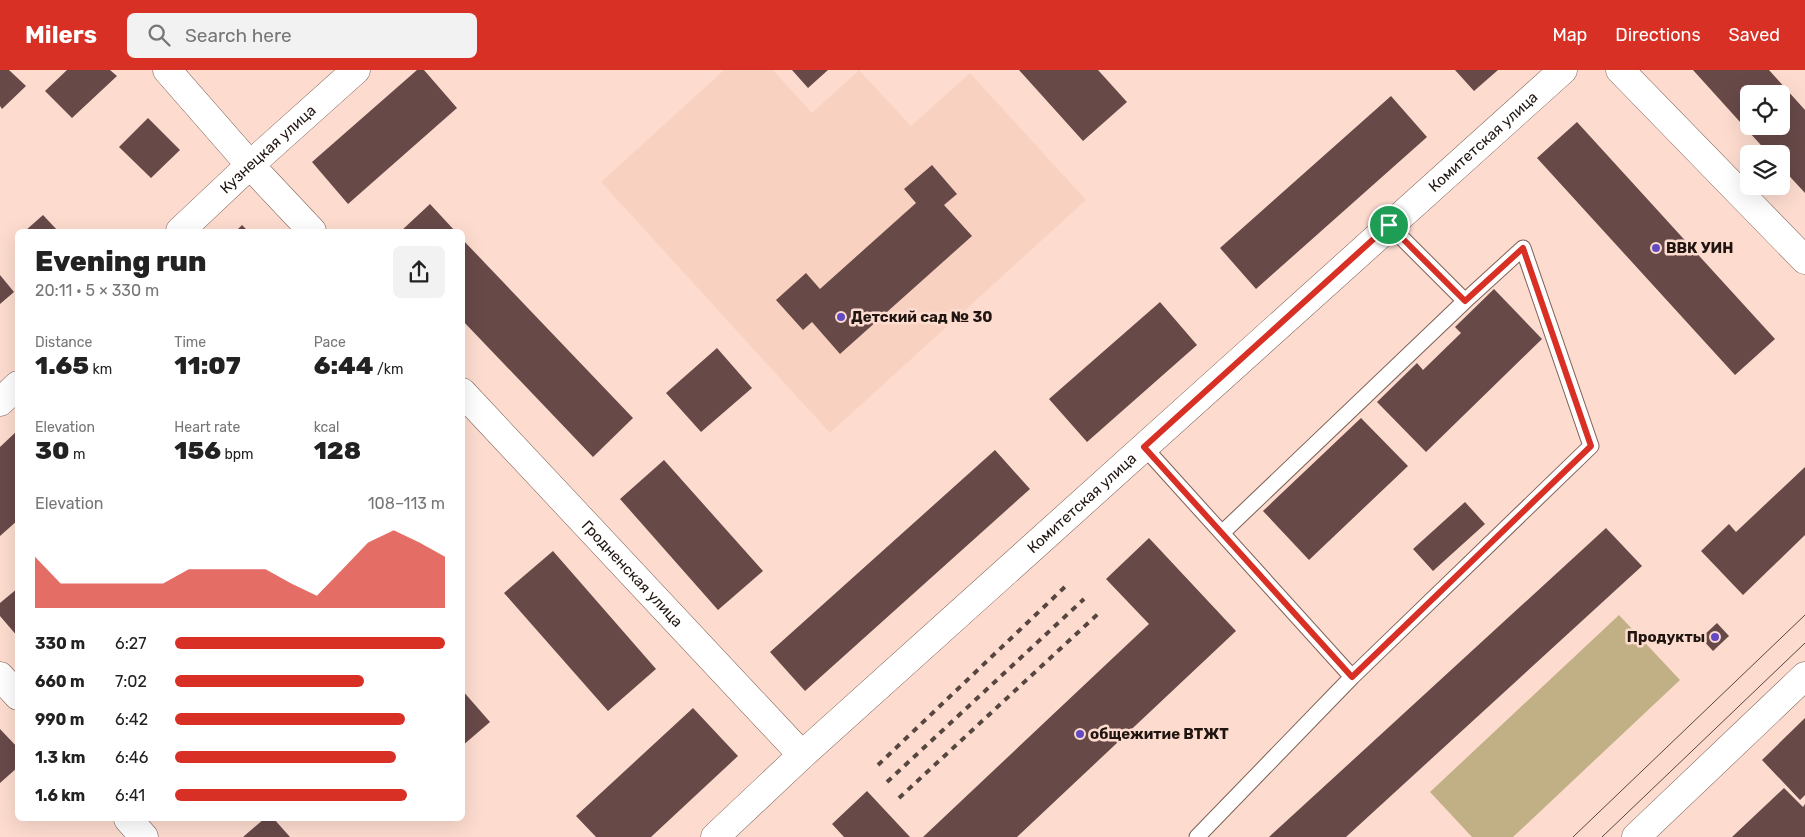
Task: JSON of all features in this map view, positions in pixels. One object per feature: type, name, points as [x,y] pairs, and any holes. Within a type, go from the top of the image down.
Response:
[{"type":"street","points":[[167,70],[250,165],[310,229]]},
{"type":"street","name":"Кузнецкая улица","points":[[182,229],[356,70]]},
{"type":"street","name":"Комитетская улица","points":[[715,837],[802,755],[1563,70]]},
{"type":"street","points":[[1620,70],[1805,260]]},
{"type":"street","points":[[0,402],[15,389]]},
{"type":"street","name":"Гродненская улица","points":[[465,395],[802,755]]},
{"type":"street","points":[[0,676],[15,693]]},
{"type":"street","points":[[1636,837],[1805,676]]},
{"type":"street","points":[[130,821],[144,837]]},
{"type":"lane","points":[[1389,225],[1465,301]]},
{"type":"lane","points":[[1197,837],[1352,677],[1591,446],[1523,248],[1222,533]]},
{"type":"lane","points":[[1144,447],[1352,677]]},
{"type":"shaded area","name":"Детский сад № 30","points":[[724,70],[773,70],[812,113],[859,70],[911,126],[970,73],[1086,200],[830,433],[601,182]]},
{"type":"shaded area","points":[[1619,615],[1680,680],[1513,837],[1472,837],[1430,792]]},
{"type":"building","points":[[0,70],[9,70],[26,86],[2,109],[0,106]]},
{"type":"building","points":[[67,70],[110,70],[117,76],[72,118],[45,91]]},
{"type":"building","points":[[417,70],[424,70],[457,108],[348,204],[312,162]]},
{"type":"building","points":[[792,70],[828,70],[808,88]]},
{"type":"building","points":[[1019,70],[1098,70],[1127,102],[1083,141]]},
{"type":"building","points":[[1455,70],[1498,70],[1474,91]]},
{"type":"building","points":[[1693,70],[1769,70],[1782,85],[1740,85],[1740,122]]},
{"type":"building","points":[[1790,93],[1805,110],[1805,193],[1790,177],[1790,145],[1761,145],[1752,135],[1790,135]]},
{"type":"building","points":[[1391,96],[1427,137],[1256,289],[1220,248]]},
{"type":"building","points":[[148,118],[180,150],[151,178],[119,147]]},
{"type":"building","name":"ВВК УИН","points":[[1577,122],[1775,339],[1735,375],[1537,158]]},
{"type":"building","points":[[932,165],[957,194],[944,205],[972,236],[840,354],[812,322],[803,330],[776,300],[806,273],[820,289],[916,203],[904,189]]},
{"type":"building","points":[[430,204],[453,229],[403,229]]},
{"type":"building","points":[[43,215],[56,229],[27,229]]},
{"type":"building","points":[[242,225],[246,229],[238,229]]},
{"type":"building","points":[[465,242],[633,418],[593,457],[465,323]]},
{"type":"building","points":[[0,275],[14,292],[0,304]]},
{"type":"building","points":[[1494,289],[1542,339],[1426,452],[1377,402],[1417,363],[1423,370],[1461,333],[1455,327]]},
{"type":"building","points":[[1160,302],[1197,345],[1087,442],[1049,399]]},
{"type":"building","points":[[717,348],[752,388],[701,432],[666,393]]},
{"type":"building","points":[[1361,418],[1408,466],[1309,560],[1263,511]]},
{"type":"building","points":[[15,433],[15,523],[0,536],[0,447]]},
{"type":"building","points":[[995,450],[1030,489],[805,691],[770,652]]},
{"type":"building","points":[[664,460],[763,571],[718,610],[620,499]]},
{"type":"building","points":[[1805,467],[1805,535],[1743,595],[1701,551],[1729,524],[1736,532]]},
{"type":"building","points":[[1465,502],[1485,524],[1433,571],[1413,549]]},
{"type":"building","points":[[1606,528],[1642,566],[1346,837],[1269,837]]},
{"type":"building","name":"общежитие ВТЖТ","points":[[1149,538],[1236,631],[1017,837],[923,837],[1149,624],[1106,579]]},
{"type":"building","points":[[553,551],[656,669],[608,711],[504,593]]},
{"type":"building","points":[[15,590],[15,634],[0,616],[0,603]]},
{"type":"building","name":"Продукты","points":[[1717,623],[1729,636],[1713,651],[1701,638]]},
{"type":"building","points":[[465,693],[490,722],[465,743]]},
{"type":"building","points":[[693,708],[738,756],[651,837],[596,837],[576,816]]},
{"type":"building","points":[[1805,718],[1805,795],[1800,800],[1762,760]]},
{"type":"building","points":[[0,729],[15,745],[15,770],[0,783]]},
{"type":"building","points":[[1784,788],[1803,807],[1805,804],[1805,837],[1732,837]]},
{"type":"building","points":[[867,791],[910,837],[844,837],[832,824]]},
{"type":"building","points":[[262,821],[276,821],[290,837],[243,837]]},
{"type":"tram line","points":[[1573,837],[1805,615]]},
{"type":"tram line","points":[[1602,837],[1805,643]]},
{"type":"railway","points":[[878,765],[1069,583]]},
{"type":"railway","points":[[887,782],[1084,599]]},
{"type":"railway","points":[[899,798],[1100,612]]},
{"type":"place","name":"ВВК УИН","points":[[1656,248]]},
{"type":"place","name":"Детский сад № 30","points":[[841,317]]},
{"type":"place","name":"Продукты","points":[[1715,637]]},
{"type":"place","name":"общежитие ВТЖТ","points":[[1080,734]]},
{"type":"route","points":[[1389,225],[1465,301],[1523,248],[1591,446],[1352,677],[1144,447],[1389,225]]}]
